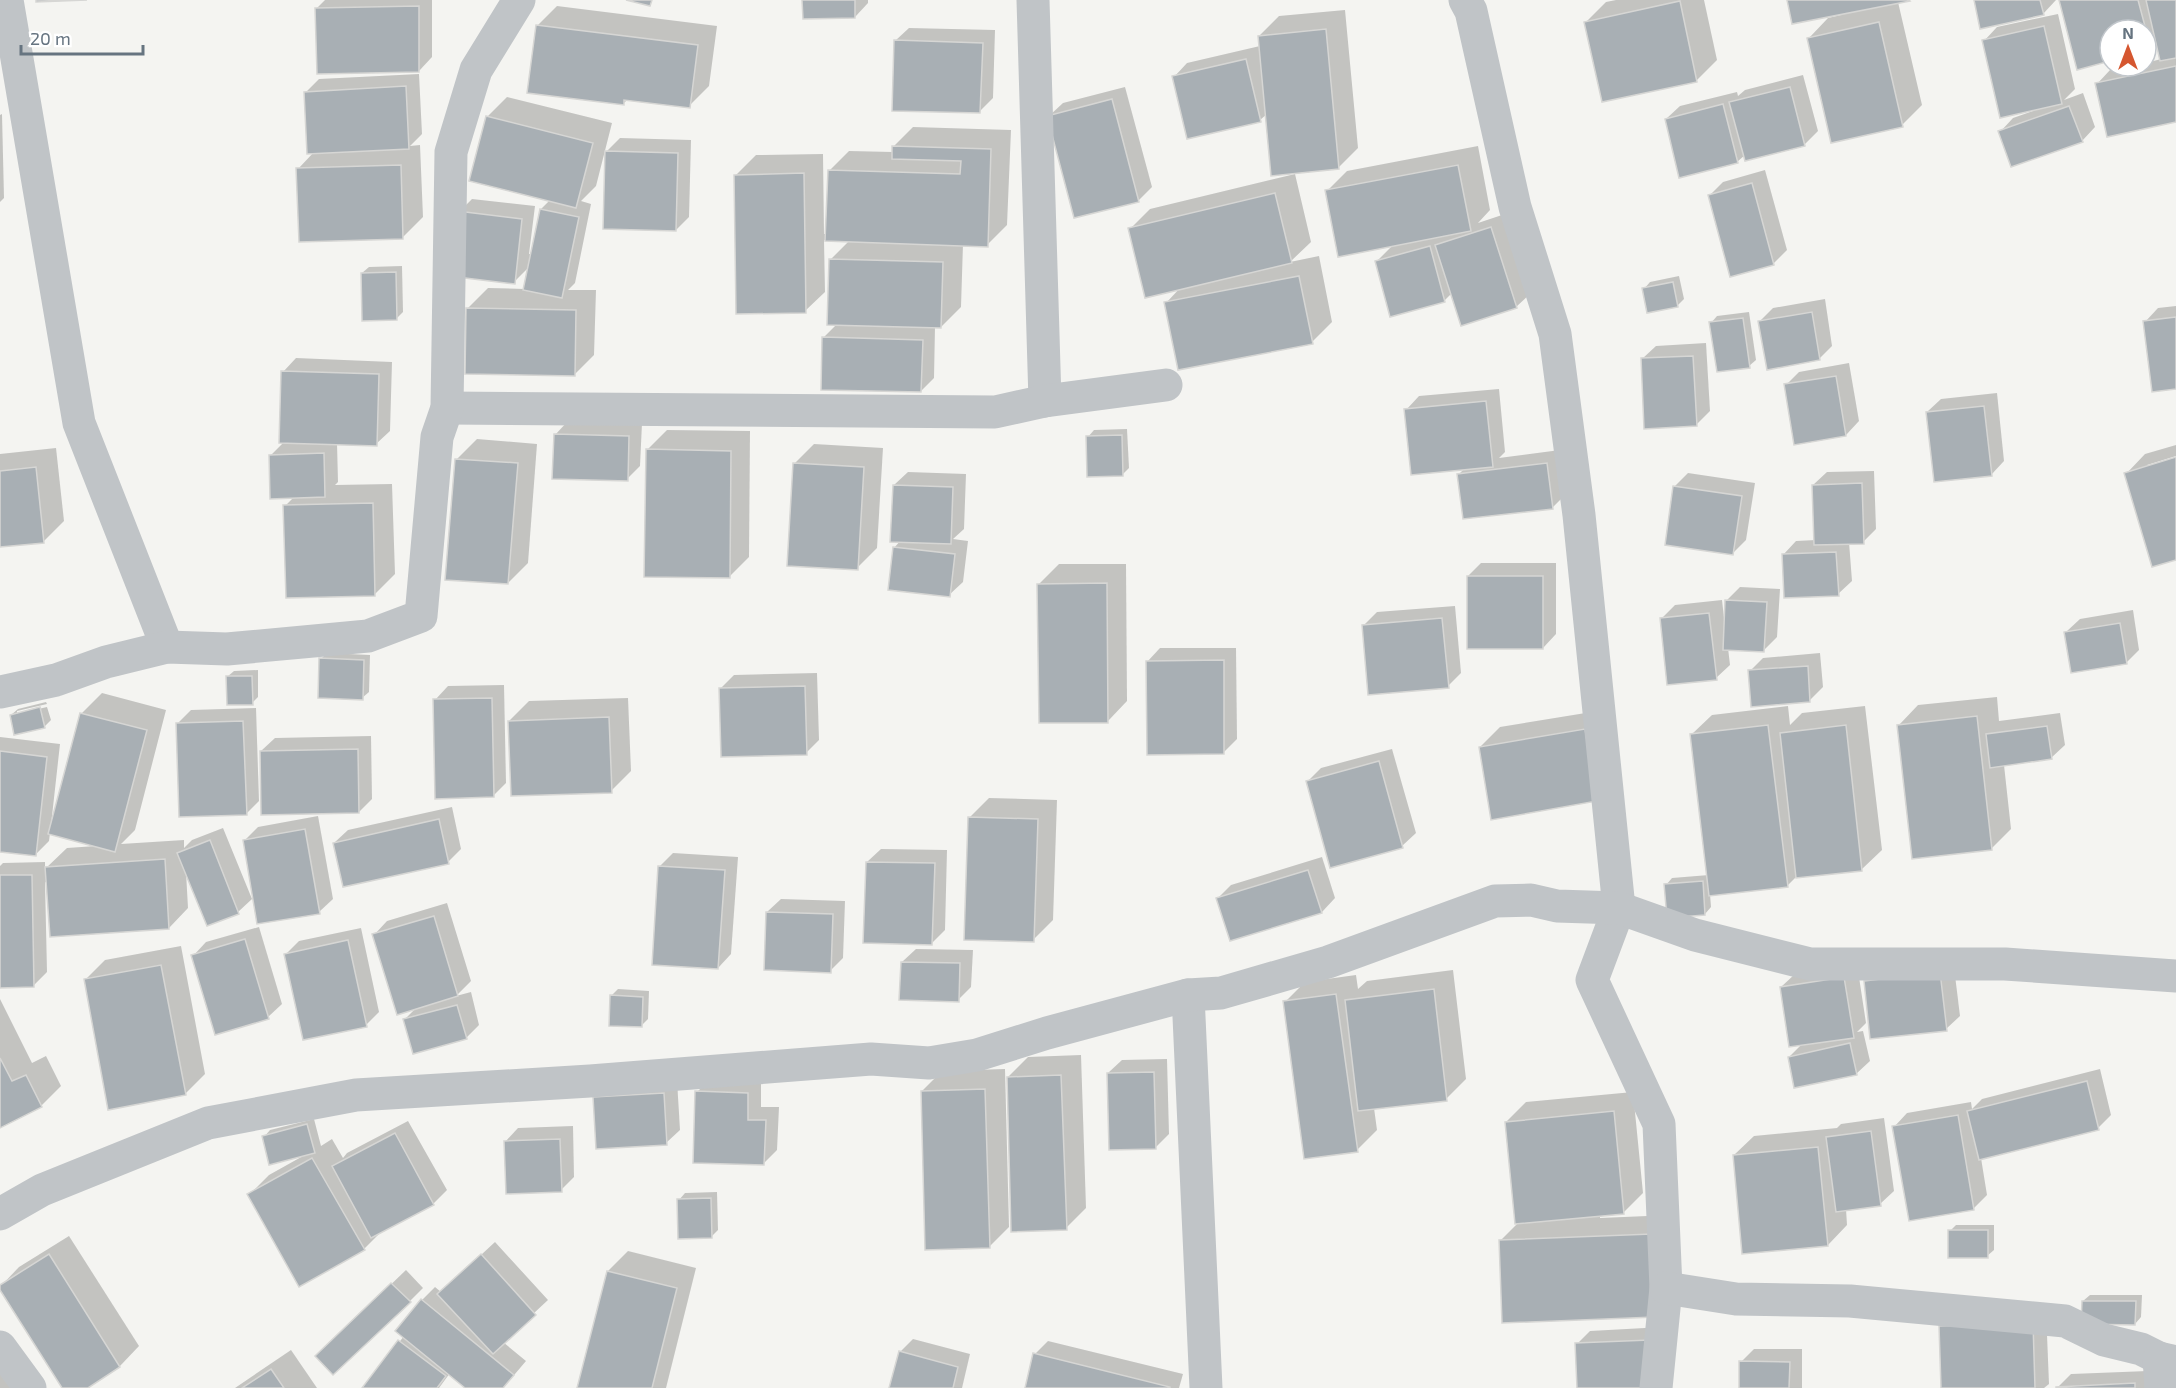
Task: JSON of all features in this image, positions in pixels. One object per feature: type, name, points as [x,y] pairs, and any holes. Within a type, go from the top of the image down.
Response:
[{"type":"street","points":[[7,0],[79,423],[166,647]]},
{"type":"street","points":[[0,692],[56,680],[106,662],[166,647],[227,649],[368,636],[422,616],[437,437],[447,408],[452,152],[476,70],[519,0]]},
{"type":"street","points":[[1033,0],[1046,401]]},
{"type":"street","points":[[1465,0],[1471,11],[1515,207],[1555,334],[1580,527],[1619,908],[1592,980],[1659,1124],[1666,1288],[1656,1388]]},
{"type":"street","points":[[447,408],[995,412],[1046,401],[1166,385]]},
{"type":"street","points":[[0,1214],[42,1190],[208,1123],[356,1095],[590,1081],[871,1059],[929,1063],[977,1055],[1188,994],[1221,993],[1328,963],[1495,901],[1531,900],[1557,906],[1619,908],[1695,935],[1810,964],[2005,964],[2176,976]]},
{"type":"street","points":[[1188,994],[1206,1388]]},
{"type":"street","points":[[1666,1288],[1736,1299],[1850,1301],[2065,1321],[2104,1340],[2140,1349],[2165,1369]]},
{"type":"street","points":[[0,1347],[30,1388]]},
{"type":"building","points":[[36,0],[87,0],[36,2]]},
{"type":"building","points":[[626,0],[652,0],[650,6]]},
{"type":"building","points":[[802,0],[855,0],[855,18],[803,19]]},
{"type":"building","points":[[1787,0],[1909,0],[1910,1],[1792,24]]},
{"type":"building","points":[[1974,0],[2040,0],[2044,15],[1980,29]]},
{"type":"building","points":[[2059,0],[2138,0],[2143,18],[2098,18],[2098,64],[2077,70]]},
{"type":"building","points":[[2146,0],[2176,0],[2176,58],[2160,61],[2158,18],[2150,18]]},
{"type":"building","points":[[1680,1],[1697,82],[1602,102],[1584,22]]},
{"type":"building","points":[[419,6],[419,72],[317,74],[315,8]]},
{"type":"building","points":[[1879,22],[1903,127],[1831,143],[1807,38]]},
{"type":"building","points":[[536,25],[698,45],[690,108],[624,100],[624,105],[527,93]]},
{"type":"building","points":[[2044,26],[2062,104],[2000,118],[1982,40]]},
{"type":"building","points":[[1326,29],[1339,169],[1271,176],[1258,36]]},
{"type":"building","points":[[894,40],[983,43],[980,113],[892,111]]},
{"type":"building","points":[[1246,59],[1261,122],[1187,139],[1172,76]]},
{"type":"building","points":[[2176,66],[2176,122],[2107,137],[2095,83],[2119,78],[2158,78],[2158,70]]},
{"type":"building","points":[[406,86],[409,149],[307,154],[304,92]]},
{"type":"building","points":[[1790,87],[1805,146],[1745,161],[1729,102]]},
{"type":"building","points":[[1112,99],[1139,202],[1074,218],[1047,116]]},
{"type":"building","points":[[1723,104],[1738,163],[1679,178],[1665,119]]},
{"type":"building","points":[[2069,106],[2083,142],[2011,167],[1998,131]]},
{"type":"building","points":[[486,116],[593,143],[576,208],[469,181]]},
{"type":"building","points":[[892,146],[991,149],[988,247],[825,241],[828,170],[960,174],[961,161],[892,159]]},
{"type":"building","points":[[605,151],[678,153],[676,231],[603,229]]},
{"type":"building","points":[[401,165],[403,239],[299,242],[296,168]]},
{"type":"building","points":[[1458,165],[1471,231],[1338,257],[1325,190]]},
{"type":"building","points":[[804,173],[806,313],[736,314],[734,175]]},
{"type":"building","points":[[1752,183],[1774,265],[1730,277],[1708,195]]},
{"type":"building","points":[[1275,193],[1292,263],[1145,298],[1128,228]]},
{"type":"building","points":[[540,209],[579,217],[562,298],[523,290]]},
{"type":"building","points":[[457,211],[522,219],[515,284],[449,276]]},
{"type":"building","points":[[1491,227],[1517,308],[1461,326],[1435,245]]},
{"type":"building","points":[[1430,246],[1445,302],[1390,317],[1375,261]]},
{"type":"building","points":[[829,259],[943,262],[941,328],[827,325]]},
{"type":"building","points":[[396,272],[397,320],[362,321],[361,273]]},
{"type":"building","points":[[1299,276],[1313,344],[1178,370],[1164,302]]},
{"type":"building","points":[[1673,282],[1678,307],[1647,313],[1642,288]]},
{"type":"building","points":[[466,308],[576,310],[575,376],[465,374]]},
{"type":"building","points":[[1812,312],[1820,360],[1767,370],[1758,321]]},
{"type":"building","points":[[2176,317],[2176,389],[2152,392],[2143,321]]},
{"type":"building","points":[[1743,318],[1750,368],[1717,372],[1709,322]]},
{"type":"building","points":[[822,337],[923,340],[921,392],[821,390]]},
{"type":"building","points":[[1693,356],[1697,426],[1644,429],[1641,358]]},
{"type":"building","points":[[281,371],[379,374],[377,446],[279,443]]},
{"type":"building","points":[[1836,376],[1846,436],[1794,445],[1784,384]]},
{"type":"building","points":[[1486,401],[1493,467],[1411,475],[1404,409]]},
{"type":"building","points":[[1984,406],[1992,476],[1934,482],[1926,412]]},
{"type":"building","points":[[554,434],[629,436],[628,481],[552,479]]},
{"type":"building","points":[[1122,435],[1123,476],[1087,477],[1086,436]]},
{"type":"building","points":[[646,449],[731,451],[730,578],[644,577]]},
{"type":"building","points":[[324,453],[325,497],[270,499],[269,455]]},
{"type":"building","points":[[2176,457],[2176,560],[2152,567],[2124,473]]},
{"type":"building","points":[[455,459],[518,463],[508,584],[445,580]]},
{"type":"building","points":[[793,463],[864,467],[858,570],[787,566]]},
{"type":"building","points":[[1547,463],[1553,509],[1463,519],[1457,474]]},
{"type":"building","points":[[36,467],[44,543],[0,547],[0,471]]},
{"type":"building","points":[[1862,483],[1864,544],[1814,545],[1812,485]]},
{"type":"building","points":[[893,485],[953,487],[951,544],[890,542]]},
{"type":"building","points":[[1673,486],[1742,496],[1733,555],[1665,545]]},
{"type":"building","points":[[373,503],[375,596],[286,598],[283,505]]},
{"type":"building","points":[[893,547],[955,554],[950,597],[888,590]]},
{"type":"building","points":[[1836,552],[1839,596],[1784,598],[1782,554]]},
{"type":"building","points":[[1467,576],[1543,576],[1543,649],[1467,649]]},
{"type":"building","points":[[1107,583],[1108,723],[1039,723],[1037,584]]},
{"type":"building","points":[[1725,600],[1767,602],[1764,652],[1723,650]]},
{"type":"building","points":[[1709,613],[1717,680],[1667,685],[1660,618]]},
{"type":"building","points":[[1442,618],[1449,688],[1368,695],[1362,625]]},
{"type":"building","points":[[2120,623],[2127,664],[2071,673],[2064,632]]},
{"type":"building","points":[[319,658],[364,660],[363,700],[318,698]]},
{"type":"building","points":[[1224,660],[1224,754],[1147,755],[1146,661]]},
{"type":"building","points":[[1808,666],[1810,702],[1751,707],[1748,670]]},
{"type":"building","points":[[226,676],[252,676],[253,705],[227,705]]},
{"type":"building","points":[[805,686],[807,755],[721,757],[719,688]]},
{"type":"building","points":[[492,698],[494,797],[435,799],[433,699]]},
{"type":"building","points":[[40,707],[45,728],[14,735],[10,715]]},
{"type":"building","points":[[80,713],[147,730],[115,852],[48,834]]},
{"type":"building","points":[[1977,716],[1992,850],[1912,859],[1897,725]]},
{"type":"building","points":[[609,717],[612,793],[511,796],[508,721]]},
{"type":"building","points":[[243,721],[247,815],[179,817],[176,723]]},
{"type":"building","points":[[1768,725],[1788,887],[1709,896],[1690,734]]},
{"type":"building","points":[[1846,725],[1862,871],[1796,878],[1780,733]]},
{"type":"building","points":[[2047,726],[2052,759],[1990,768],[1986,734]]},
{"type":"building","points":[[1585,729],[1597,801],[1491,820],[1479,747]]},
{"type":"building","points":[[358,749],[359,813],[261,815],[260,751]]},
{"type":"building","points":[[0,751],[47,757],[36,856],[0,852]]},
{"type":"building","points":[[1379,761],[1403,848],[1330,868],[1306,781]]},
{"type":"building","points":[[968,817],[1038,819],[1034,942],[964,940]]},
{"type":"building","points":[[439,819],[449,864],[343,887],[333,843]]},
{"type":"building","points":[[305,829],[320,914],[257,924],[243,840]]},
{"type":"building","points":[[210,840],[239,914],[207,926],[177,853]]},
{"type":"building","points":[[165,859],[169,929],[50,937],[45,867]]},
{"type":"building","points":[[866,862],[935,863],[932,945],[863,943]]},
{"type":"building","points":[[658,866],[725,870],[718,969],[652,965]]},
{"type":"building","points":[[1308,870],[1322,913],[1230,941],[1216,898]]},
{"type":"building","points":[[0,875],[32,875],[34,987],[0,988]]},
{"type":"building","points":[[1703,881],[1705,915],[1667,918],[1664,884]]},
{"type":"building","points":[[766,912],[833,914],[831,973],[764,970]]},
{"type":"building","points":[[434,916],[458,996],[397,1015],[372,934]]},
{"type":"building","points":[[245,939],[269,1019],[215,1035],[191,955]]},
{"type":"building","points":[[348,940],[367,1027],[303,1040],[284,954]]},
{"type":"building","points":[[901,962],[960,963],[959,1002],[899,1000]]},
{"type":"building","points":[[161,965],[186,1095],[108,1110],[84,979]]},
{"type":"building","points":[[1940,972],[1947,1031],[1870,1039],[1864,981]]},
{"type":"building","points":[[1844,977],[1854,1038],[1789,1047],[1780,987]]},
{"type":"building","points":[[1434,989],[1447,1101],[1358,1111],[1345,1000]]},
{"type":"building","points":[[1336,994],[1358,1152],[1304,1159],[1283,1001]]},
{"type":"building","points":[[610,995],[643,997],[642,1027],[609,1026]]},
{"type":"building","points":[[457,1005],[467,1039],[413,1054],[403,1019]]},
{"type":"building","points":[[1850,1043],[1857,1075],[1794,1088],[1788,1057]]},
{"type":"building","points":[[0,1058],[12,1081],[26,1075],[42,1107],[0,1128]]},
{"type":"building","points":[[1154,1072],[1156,1149],[1109,1150],[1107,1073]]},
{"type":"building","points":[[1061,1075],[1067,1230],[1011,1232],[1007,1077]]},
{"type":"building","points":[[2087,1081],[2099,1130],[1979,1160],[1967,1111]]},
{"type":"building","points":[[985,1089],[990,1248],[925,1250],[921,1091]]},
{"type":"building","points":[[695,1091],[748,1093],[748,1120],[766,1120],[764,1165],[693,1163]]},
{"type":"building","points":[[664,1093],[667,1145],[596,1149],[593,1097]]},
{"type":"building","points":[[1614,1111],[1624,1214],[1515,1224],[1505,1122]]},
{"type":"building","points":[[1958,1115],[1974,1210],[1909,1221],[1892,1126]]},
{"type":"building","points":[[307,1124],[315,1153],[269,1165],[262,1136]]},
{"type":"building","points":[[1871,1131],[1881,1206],[1836,1212],[1826,1137]]},
{"type":"building","points":[[395,1133],[434,1205],[371,1238],[332,1166]]},
{"type":"building","points":[[560,1139],[562,1192],[506,1194],[504,1141]]},
{"type":"building","points":[[1818,1147],[1828,1246],[1742,1254],[1733,1155]]},
{"type":"building","points":[[312,1158],[365,1250],[299,1287],[247,1194]]},
{"type":"building","points":[[711,1198],[712,1238],[678,1239],[677,1199]]},
{"type":"building","points":[[1948,1230],[1988,1230],[1988,1258],[1948,1258]]},
{"type":"building","points":[[1652,1234],[1655,1317],[1502,1323],[1499,1240]]},
{"type":"building","points":[[49,1254],[120,1367],[88,1388],[62,1388],[0,1290],[0,1285]]},
{"type":"building","points":[[481,1254],[536,1315],[493,1354],[437,1294]]},
{"type":"building","points":[[607,1271],[677,1288],[652,1388],[577,1388]]},
{"type":"building","points":[[391,1283],[411,1302],[333,1375],[315,1356]]},
{"type":"building","points":[[421,1299],[514,1375],[503,1388],[465,1388],[395,1331]]},
{"type":"building","points":[[2082,1301],[2136,1301],[2135,1325],[2081,1324]]},
{"type":"building","points":[[2033,1323],[2035,1388],[1941,1388],[1939,1326]]},
{"type":"building","points":[[398,1340],[446,1376],[437,1388],[362,1388]]},
{"type":"building","points":[[1650,1340],[1652,1388],[1577,1388],[1575,1343]]},
{"type":"building","points":[[899,1351],[958,1367],[953,1388],[889,1388]]},
{"type":"building","points":[[1033,1353],[1170,1387],[1170,1388],[1025,1388]]},
{"type":"building","points":[[1739,1361],[1790,1362],[1789,1388],[1739,1388]]},
{"type":"building","points":[[271,1369],[284,1388],[242,1388]]},
{"type":"building","points":[[2135,1383],[2135,1388],[2056,1388],[2056,1387]]}]
